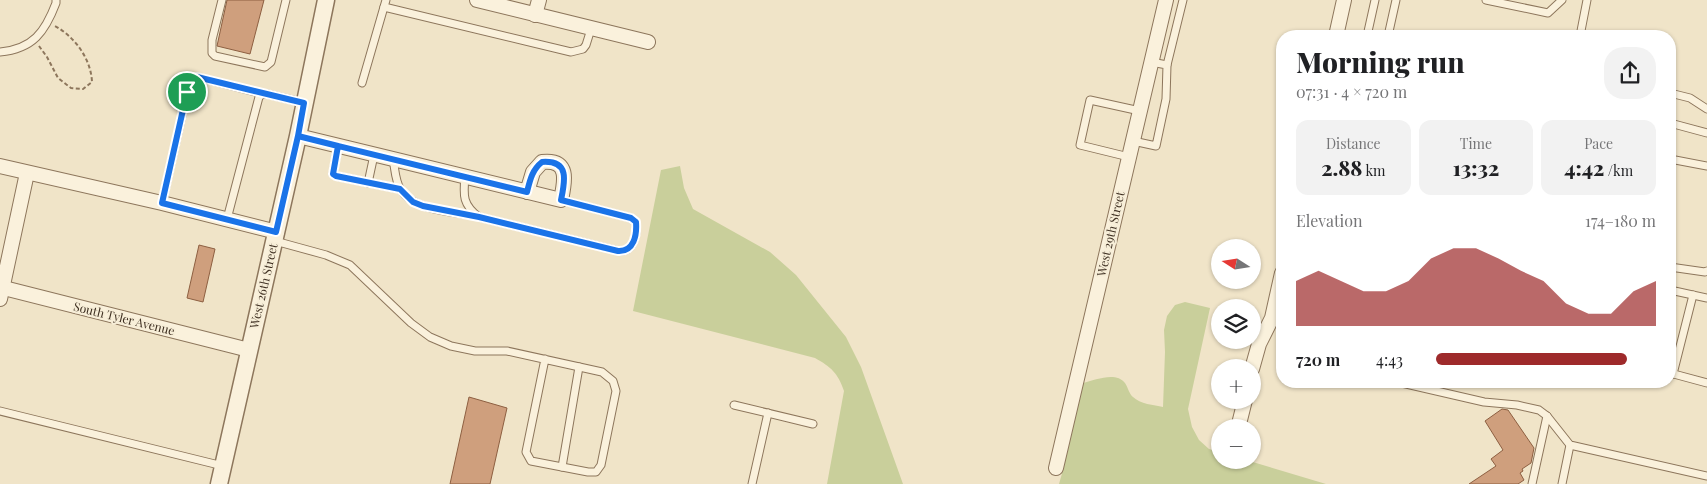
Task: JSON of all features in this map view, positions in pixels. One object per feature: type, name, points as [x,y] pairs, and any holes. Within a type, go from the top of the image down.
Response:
[{"type":"street","points":[[477,0],[648,42]]},
{"type":"street","points":[[535,15],[539,0]]},
{"type":"street","name":"West 29th Street","points":[[1056,468],[1166,0]]},
{"type":"street","points":[[1337,30],[1344,0]]},
{"type":"street","name":"West 26th Street","points":[[219,484],[298,136],[322,1]]},
{"type":"street","points":[[298,136],[374,155],[393,159],[465,177],[527,192],[561,200],[565,176],[561,167],[549,161],[542,162],[536,166],[527,192]]},
{"type":"street","points":[[0,166],[227,219],[276,236]]},
{"type":"street","points":[[1,292],[27,173]]},
{"type":"street","name":"South Tyler Avenue","points":[[1,292],[249,350]]},
{"type":"street","points":[[1255,359],[1259,344],[1272,318],[1276,300]]},
{"type":"lane","points":[[0,52],[11,51],[34,40],[48,22],[56,0]]},
{"type":"lane","points":[[222,0],[212,40],[212,53],[215,56],[265,67],[271,62],[286,0]]},
{"type":"lane","points":[[1133,141],[1156,146],[1166,99],[1167,65],[1183,0]]},
{"type":"lane","points":[[1368,30],[1375,0]]},
{"type":"lane","points":[[1389,30],[1396,0]]},
{"type":"lane","points":[[1486,0],[1548,12],[1562,0]]},
{"type":"lane","points":[[1581,30],[1587,0]]},
{"type":"lane","points":[[362,83],[385,3],[571,52],[583,49],[591,29]]},
{"type":"lane","points":[[1151,62],[1167,65]]},
{"type":"lane","points":[[162,203],[191,80],[197,77],[304,103]]},
{"type":"lane","points":[[227,219],[259,97],[263,94]]},
{"type":"lane","points":[[1676,94],[1690,98],[1707,109]]},
{"type":"lane","points":[[1129,156],[1080,145],[1090,100],[1140,111]]},
{"type":"lane","points":[[1676,124],[1707,132]]},
{"type":"lane","points":[[338,146],[333,174],[400,189]]},
{"type":"lane","points":[[368,183],[374,155]]},
{"type":"lane","points":[[393,159],[400,189],[413,202],[423,206],[479,217],[624,252],[634,241],[636,222],[631,218],[561,200]]},
{"type":"lane","points":[[1676,160],[1707,166]]},
{"type":"lane","points":[[465,177],[463,194],[467,205],[479,217]]},
{"type":"lane","points":[[276,236],[350,265],[411,323],[430,337],[451,346],[475,351],[507,351],[545,359],[602,372],[613,381],[616,391],[601,465],[596,472],[531,461],[526,452],[545,359]]},
{"type":"lane","points":[[1676,268],[1707,271]]},
{"type":"lane","points":[[1676,291],[1707,298]]},
{"type":"lane","points":[[1676,359],[1693,295]]},
{"type":"lane","points":[[562,467],[579,367]]},
{"type":"lane","points":[[1676,375],[1707,383]]},
{"type":"lane","points":[[1423,388],[1484,402],[1517,405],[1539,410],[1547,416],[1570,445],[1707,476]]},
{"type":"lane","points":[[734,406],[813,424]]},
{"type":"lane","points":[[0,411],[223,466]]},
{"type":"lane","points":[[752,484],[768,413]]},
{"type":"lane","points":[[1532,484],[1547,416]]},
{"type":"lane","points":[[1562,484],[1570,445]]},
{"type":"path","points":[[34,40],[47,57],[58,78],[71,88],[83,89],[92,82],[91,72],[78,44],[68,32],[48,22]]},
{"type":"green space","points":[[680,166],[684,188],[693,209],[770,252],[796,275],[846,337],[861,367],[903,484],[827,484],[844,391],[836,375],[821,361],[633,311],[661,170]]},
{"type":"green space","points":[[1185,302],[1210,308],[1188,409],[1192,427],[1199,440],[1211,450],[1211,469],[1261,469],[1261,464],[1326,484],[1059,484],[1083,383],[1105,377],[1121,379],[1130,394],[1139,401],[1163,407],[1164,330],[1167,316],[1175,305]]},
{"type":"building","points":[[227,0],[264,0],[250,54],[217,46]]},
{"type":"building","points":[[199,245],[215,249],[203,302],[187,298]]},
{"type":"building","points":[[469,397],[507,408],[490,484],[450,484]]},
{"type":"building","points":[[1502,409],[1508,410],[1534,448],[1531,463],[1522,469],[1523,471],[1520,473],[1524,480],[1518,484],[1469,484],[1496,466],[1491,459],[1503,450],[1485,421]]},
{"type":"route","points":[[187,92],[162,203],[276,232],[298,136],[527,192],[536,166],[542,162],[556,163],[561,167],[565,176],[561,200],[631,218],[636,222],[634,241],[624,252],[479,217],[423,206],[413,202],[400,189],[333,174],[338,146],[298,136],[304,103],[197,77],[191,80],[187,92]]}]
